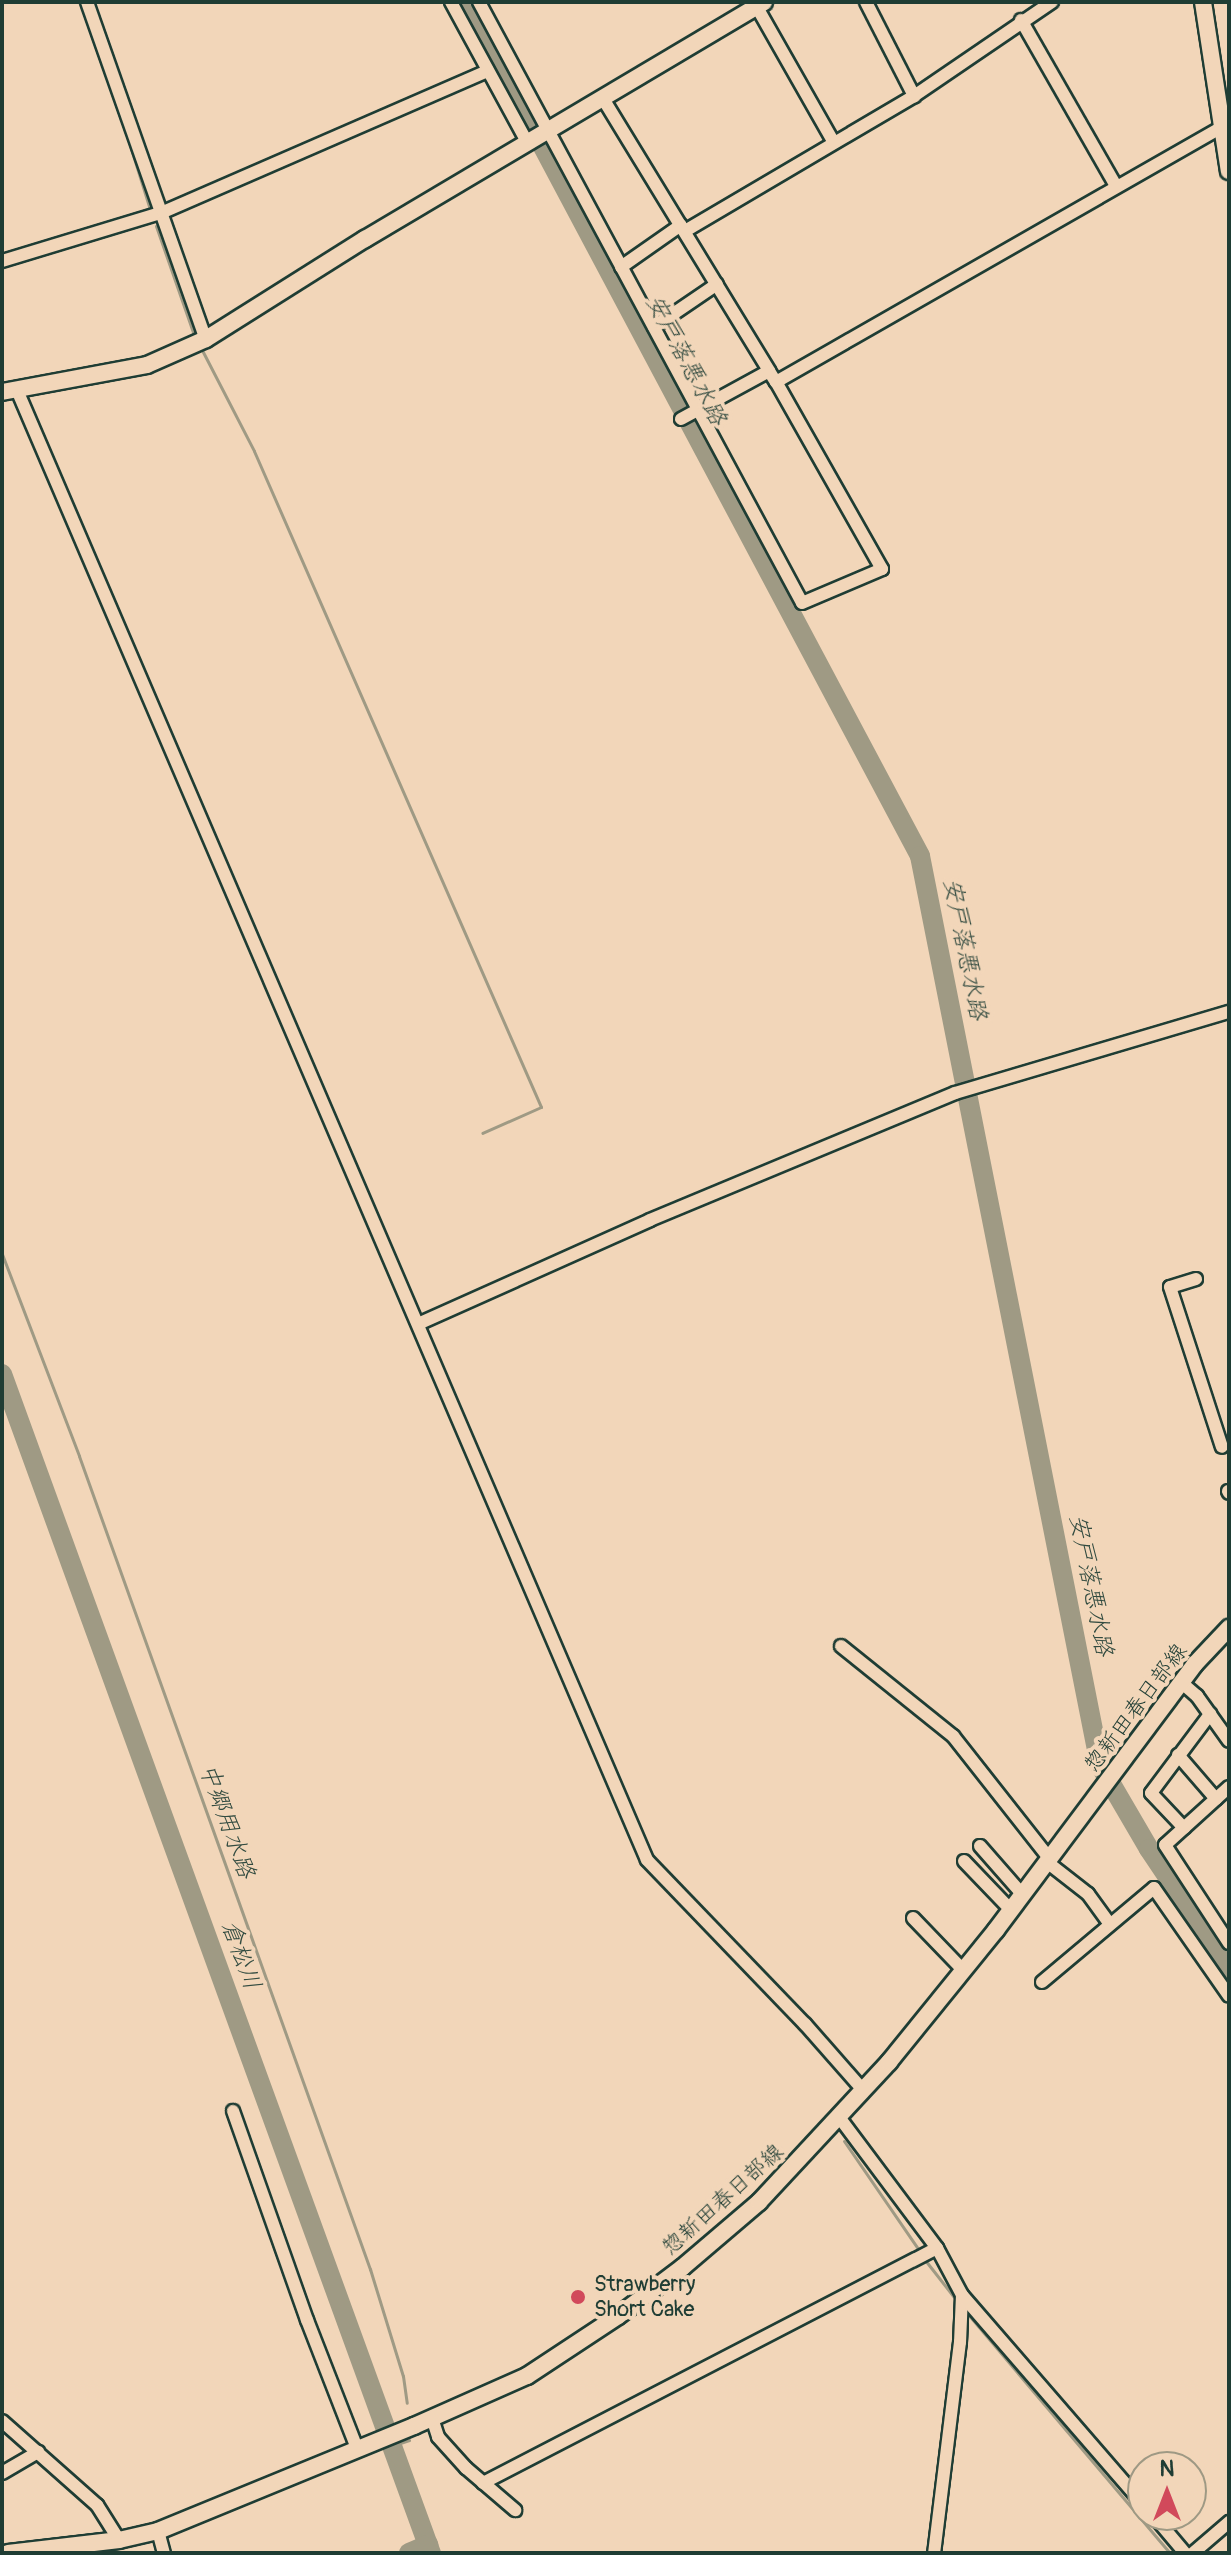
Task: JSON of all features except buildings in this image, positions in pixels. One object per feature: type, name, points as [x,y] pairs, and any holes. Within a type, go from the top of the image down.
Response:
[{"type":"main road","points":[[1203,2],[1224,114],[1229,171]]},
{"type":"main road","points":[[9,391],[147,365],[206,339],[758,4]]},
{"type":"main road","name":"惣新田春日部線","points":[[8,2553],[119,2540],[158,2531],[414,2426],[527,2376],[618,2316],[683,2267],[759,2202],[863,2090],[1011,1910],[1182,1683],[1229,1628]]},
{"type":"street","points":[[87,2],[206,339]]},
{"type":"street","points":[[451,2],[528,142]]},
{"type":"street","points":[[479,2],[802,603],[882,569],[772,376],[602,97]]},
{"type":"street","points":[[866,2],[914,96]]},
{"type":"street","points":[[621,267],[683,228],[914,96],[1021,20],[1052,2]]},
{"type":"street","points":[[758,4],[833,141]]},
{"type":"street","points":[[1021,20],[1116,186]]},
{"type":"street","points":[[2,261],[163,212],[488,71]]},
{"type":"street","points":[[681,419],[772,376],[1116,186],[1224,114]]},
{"type":"street","points":[[654,327],[717,284]]},
{"type":"street","points":[[9,391],[418,1324],[647,1860],[805,2024],[863,2090]]},
{"type":"street","points":[[418,1324],[664,1214],[955,1093],[1229,1012]]},
{"type":"street","points":[[1196,1279],[1170,1287],[1222,1447]]},
{"type":"street","points":[[841,1646],[953,1736],[1048,1860],[1088,1894],[1110,1924]]},
{"type":"street","points":[[1182,1683],[1229,1741]]},
{"type":"street","points":[[1184,1828],[1151,1793],[1210,1714]]},
{"type":"street","points":[[1178,1755],[1216,1799]]},
{"type":"street","points":[[1229,1787],[1165,1845],[1229,1943]]},
{"type":"street","points":[[980,1846],[1022,1894]]},
{"type":"street","points":[[964,1861],[1011,1910]]},
{"type":"street","points":[[1042,1982],[1154,1888],[1226,1989]]},
{"type":"street","points":[[913,1918],[963,1970]]},
{"type":"street","points":[[233,2111],[307,2320],[357,2448]]},
{"type":"street","points":[[839,2117],[937,2248],[962,2295],[1127,2486]]},
{"type":"street","points":[[483,2483],[937,2248]]},
{"type":"street","points":[[934,2553],[960,2342],[962,2295]]},
{"type":"street","points":[[432,2418],[438,2437],[483,2483],[515,2510]]},
{"type":"street","points":[[2,2421],[97,2505],[119,2540]]},
{"type":"street","points":[[2,2473],[38,2452]]},
{"type":"street","points":[[1193,2553],[1229,2522]]},
{"type":"street","points":[[158,2531],[164,2553]]},
{"type":"street","points":[[1166,2531],[1185,2553]]},
{"type":"waterway","name":"安戸落悪水路","points":[[466,2],[920,856],[1100,1765],[1149,1849],[1229,1968]]},
{"type":"waterway","points":[[119,110],[151,213]]},
{"type":"waterway","points":[[156,226],[194,335]]},
{"type":"waterway","points":[[203,352],[254,451],[541,1107],[482,1133]]},
{"type":"waterway","name":"中郷用水路","points":[[2,1254],[79,1456],[370,2269],[403,2376],[407,2403]]},
{"type":"waterway","name":"倉松川","points":[[2,1374],[431,2553]]},
{"type":"waterway","points":[[844,2141],[921,2253]]},
{"type":"waterway","points":[[925,2260],[957,2301]]},
{"type":"waterway","points":[[967,2313],[1170,2553]]},
{"type":"waterway","points":[[391,2446],[409,2440]]},
{"type":"waterway","points":[[409,2553],[428,2545]]},
{"type":"place","name":"Strawberry Short Cake","points":[[578,2297]]}]
